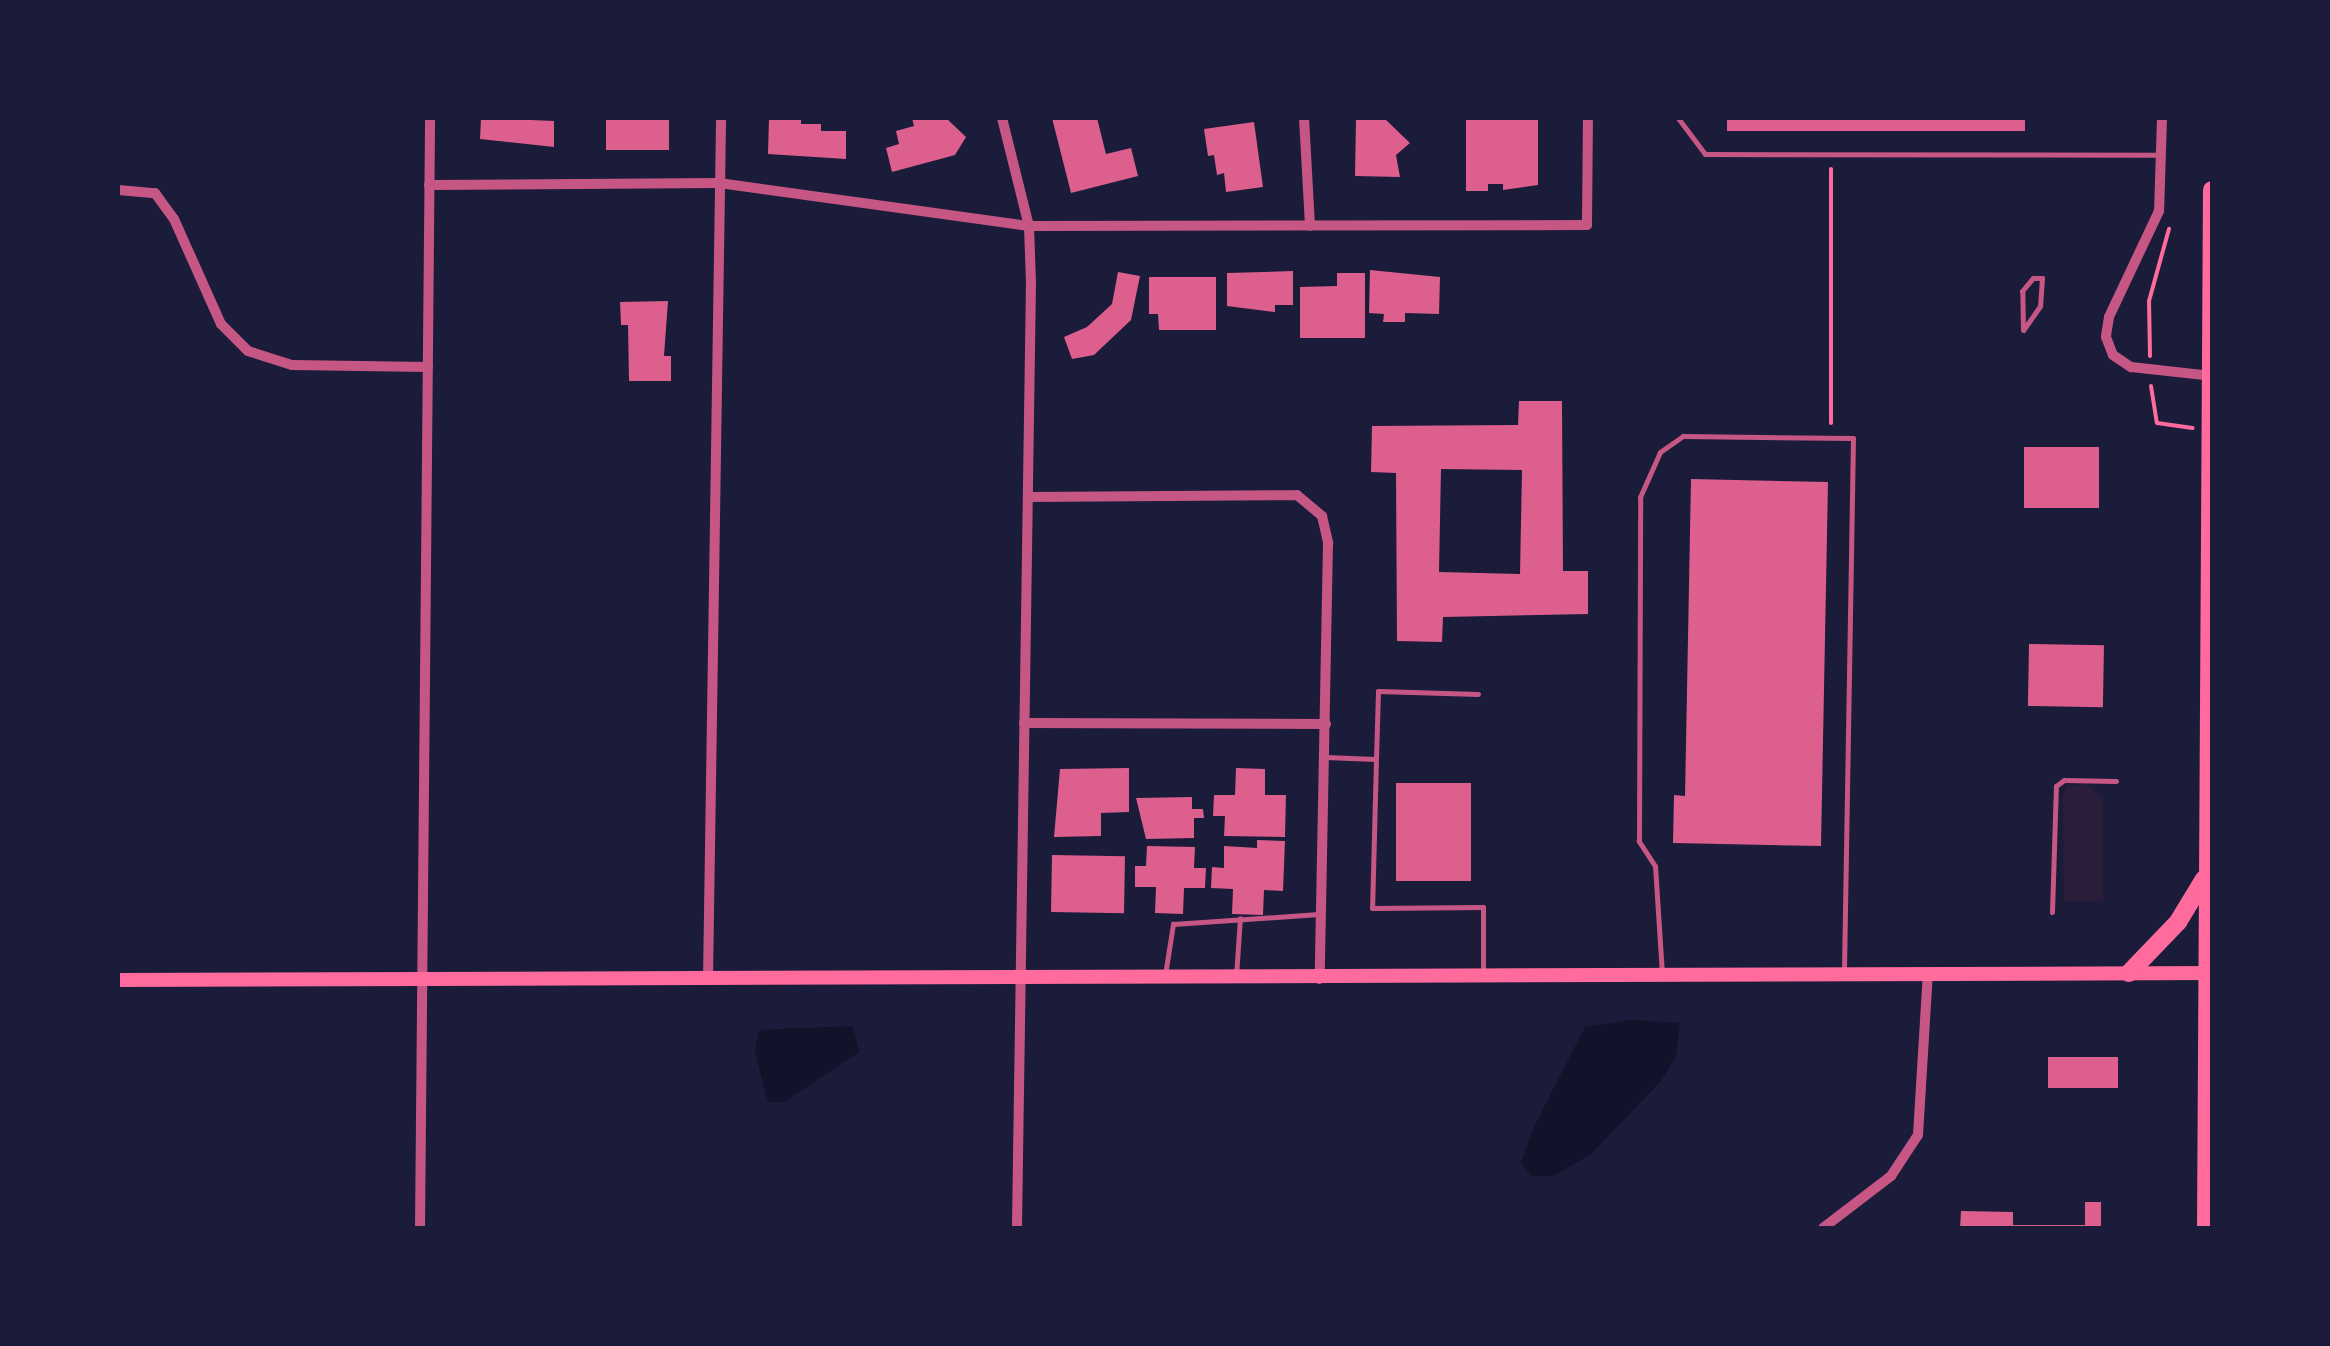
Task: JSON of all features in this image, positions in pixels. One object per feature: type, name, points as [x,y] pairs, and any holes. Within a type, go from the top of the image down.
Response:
[{"type":"highway","points":[[2206,1228],[2209,973],[2204,879],[2212,190]]},
{"type":"highway","points":[[2129,972],[2170,931],[2204,879]]},
{"type":"main road","points":[[118,980],[1320,979],[1844,972],[2209,973]]},
{"type":"street","points":[[420,1228],[430,118]]},
{"type":"street","points":[[708,979],[721,118]]},
{"type":"street","points":[[1002,118],[1029,226],[1019,1227]]},
{"type":"street","points":[[1304,118],[1310,226]]},
{"type":"street","points":[[429,185],[720,183],[1029,226],[1587,225],[1588,118]]},
{"type":"street","points":[[2162,118],[2159,211],[2109,317],[2113,355],[2150,373],[2211,376]]},
{"type":"street","points":[[118,190],[155,193],[174,219],[220,324],[248,351],[292,366],[428,366]]},
{"type":"street","points":[[1029,497],[1297,495],[1311,502],[1328,529],[1320,979]]},
{"type":"street","points":[[1024,724],[1326,724]]},
{"type":"street","points":[[1823,1228],[1847,1215],[1891,1176],[1918,1135],[1928,973]]},
{"type":"lane","points":[[1678,118],[1705,154],[2163,155]]},
{"type":"lane","points":[[2042,278],[2040,306],[2023,330],[2022,292],[2042,278]]},
{"type":"lane","points":[[1662,975],[1655,866],[1638,841],[1640,497],[1650,467],[1683,436],[1853,438],[1844,972]]},
{"type":"lane","points":[[1478,694],[1378,691],[1372,908],[1483,907],[1484,978]]},
{"type":"lane","points":[[1325,757],[1376,759]]},
{"type":"lane","points":[[2052,912],[2056,786],[2064,780],[2116,781]]},
{"type":"lane","points":[[1164,979],[1173,924],[1322,914]]},
{"type":"lane","points":[[1236,979],[1240,918]]},
{"type":"path","points":[[1831,170],[1831,424]]},
{"type":"path","points":[[2152,400],[2163,429],[2209,427]]},
{"type":"shaded area","points":[[2086,784],[2103,798],[2103,901],[2064,901],[2063,794],[2067,786]]},
{"type":"shaded area","points":[[1631,1020],[1680,1023],[1676,1056],[1661,1081],[1591,1154],[1553,1176],[1531,1176],[1521,1163],[1534,1127],[1585,1027]]},
{"type":"shaded area","points":[[853,1026],[859,1052],[784,1102],[768,1102],[755,1052],[759,1030]]},
{"type":"building","points":[[481,118],[554,121],[554,147],[480,139]]},
{"type":"building","points":[[606,118],[669,118],[669,150],[606,150]]},
{"type":"building","points":[[769,118],[801,118],[801,124],[821,124],[821,131],[846,131],[846,159],[768,154]]},
{"type":"building","points":[[912,118],[946,118],[966,137],[955,155],[892,172],[886,148],[899,144],[896,131],[914,126]]},
{"type":"building","points":[[1052,118],[1097,118],[1106,154],[1131,148],[1138,176],[1071,193]]},
{"type":"building","points":[[1356,118],[1385,119],[1410,143],[1396,155],[1400,177],[1355,176]]},
{"type":"building","points":[[1466,118],[1538,118],[1538,185],[1503,190],[1503,184],[1488,184],[1488,191],[1466,191]]},
{"type":"building","points":[[1727,118],[2025,118],[2025,131],[1727,131]]},
{"type":"building","points":[[1254,122],[1263,187],[1226,192],[1224,173],[1217,175],[1214,155],[1208,156],[1204,129]]},
{"type":"building","points":[[1370,270],[1440,277],[1439,314],[1405,313],[1405,322],[1383,322],[1384,314],[1369,313]]},
{"type":"building","points":[[1293,271],[1293,305],[1275,305],[1275,312],[1227,306],[1227,273]]},
{"type":"building","points":[[1118,272],[1140,276],[1131,320],[1094,355],[1072,359],[1064,337],[1087,327],[1112,304]]},
{"type":"building","points":[[1337,273],[1365,273],[1365,338],[1300,338],[1300,287],[1337,286]]},
{"type":"building","points":[[1149,277],[1216,277],[1216,330],[1159,330],[1158,314],[1149,314]]},
{"type":"building","points":[[668,301],[664,356],[671,356],[671,381],[629,381],[628,325],[621,325],[620,302]]},
{"type":"building","points":[[1519,401],[1562,401],[1563,571],[1588,571],[1588,614],[1443,617],[1442,642],[1397,641],[1396,473],[1371,472],[1372,426],[1518,425]],"holes":[[[1441,469],[1522,470],[1520,574],[1439,572]]]},
{"type":"building","points":[[2024,447],[2099,447],[2099,508],[2024,508]]},
{"type":"building","points":[[1691,479],[1828,482],[1821,846],[1673,843],[1674,795],[1685,796]]},
{"type":"building","points":[[2029,644],[2104,645],[2103,707],[2028,706]]},
{"type":"building","points":[[1129,768],[1129,812],[1101,813],[1101,836],[1054,837],[1060,769]]},
{"type":"building","points":[[1236,768],[1265,769],[1265,795],[1286,795],[1285,837],[1224,836],[1225,816],[1213,816],[1214,795],[1235,795]]},
{"type":"building","points":[[1396,783],[1471,783],[1471,881],[1396,881]]},
{"type":"building","points":[[1192,797],[1192,809],[1203,809],[1204,818],[1194,818],[1194,838],[1146,839],[1136,798]]},
{"type":"building","points":[[1257,840],[1285,841],[1283,891],[1264,890],[1263,915],[1232,914],[1233,889],[1211,888],[1212,867],[1224,868],[1224,846],[1257,848]]},
{"type":"building","points":[[1147,846],[1195,847],[1194,868],[1206,868],[1205,888],[1184,888],[1183,914],[1155,913],[1156,887],[1135,887],[1135,866],[1146,866]]},
{"type":"building","points":[[1052,855],[1125,856],[1124,913],[1051,912]]},
{"type":"building","points":[[2048,1057],[2118,1057],[2118,1088],[2048,1088]]},
{"type":"building","points":[[2085,1202],[2101,1202],[2101,1228],[1960,1228],[1961,1211],[2013,1212],[2013,1225],[2085,1225]]}]
